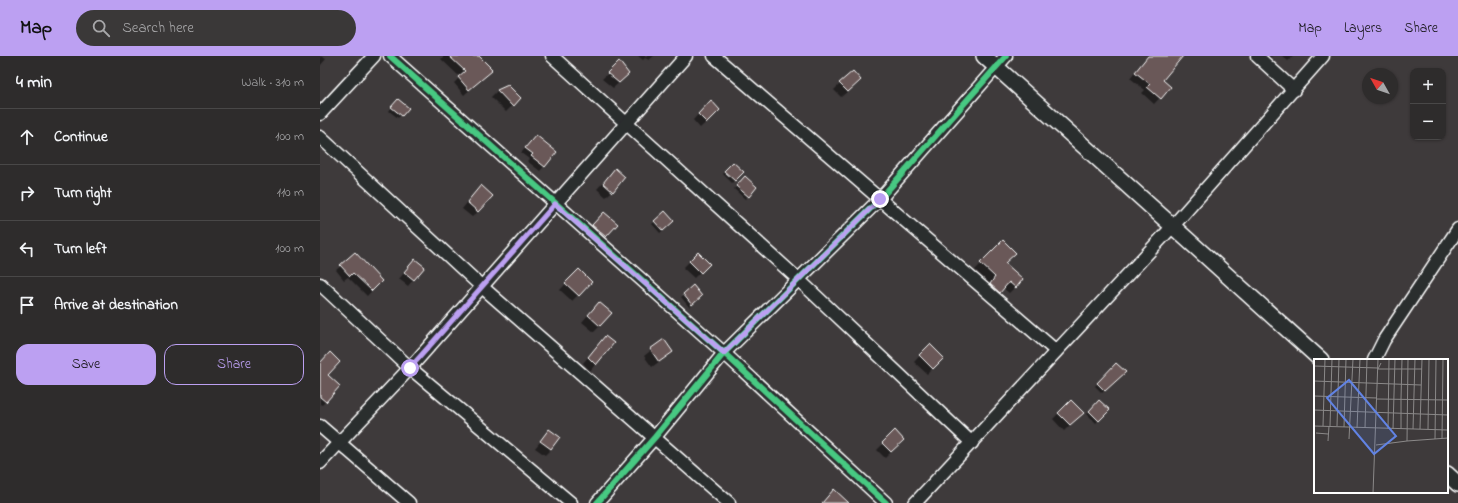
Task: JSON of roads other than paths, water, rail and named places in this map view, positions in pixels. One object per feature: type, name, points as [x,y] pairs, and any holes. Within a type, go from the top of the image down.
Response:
[{"type":"street","points":[[320,114],[374,56]]},
{"type":"street","points":[[390,56],[724,353],[886,503]]},
{"type":"street","points":[[552,56],[798,279],[972,443]]},
{"type":"street","points":[[320,463],[410,368],[686,56]]},
{"type":"street","points":[[714,56],[1056,351]]},
{"type":"street","points":[[984,56],[1001,61],[1172,227],[1320,359]]},
{"type":"street","points":[[1257,56],[1294,90]]},
{"type":"street","points":[[915,503],[1172,227],[1323,56]]},
{"type":"street","points":[[597,503],[655,437],[724,353],[880,199],[1001,61]]},
{"type":"street","points":[[320,137],[481,286],[729,503]]},
{"type":"street","points":[[1374,359],[1384,340],[1458,229]]},
{"type":"street","points":[[320,284],[410,368],[571,503]]},
{"type":"street","points":[[320,426],[409,503]]},
{"type":"street","points":[[1448,475],[1458,484]]}]
